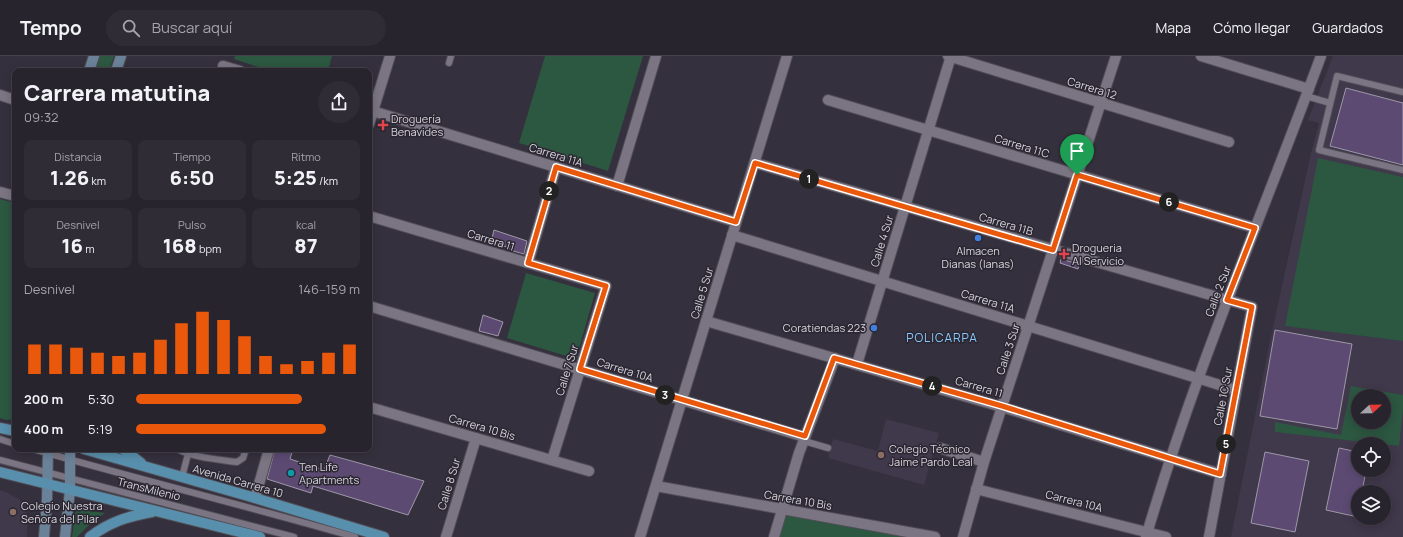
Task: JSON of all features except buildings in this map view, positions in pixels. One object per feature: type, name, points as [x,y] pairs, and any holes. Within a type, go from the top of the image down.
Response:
[{"type":"main road","points":[[90,68],[94,56]]},
{"type":"main road","points":[[117,68],[120,56]]},
{"type":"main road","points":[[2,428],[12,427]]},
{"type":"main road","points":[[2,428],[12,430]]},
{"type":"main road","points":[[44,537],[48,484],[48,452]]},
{"type":"main road","points":[[65,537],[70,490],[70,452]]},
{"type":"main road","name":"Avenida Carrera 10","points":[[94,452],[384,537]]},
{"type":"main road","points":[[127,452],[148,468]]},
{"type":"main road","points":[[0,472],[156,511],[240,534],[260,537]]},
{"type":"main road","points":[[90,537],[108,524],[117,520],[156,511]]},
{"type":"street","points":[[372,108],[390,56]]},
{"type":"street","points":[[617,186],[656,56]]},
{"type":"street","name":"Calle 5 Sur","points":[[640,537],[787,56]]},
{"type":"street","name":"Carrera 12","points":[[950,56],[1229,142]]},
{"type":"street","name":"Calle 4 Sur","points":[[857,364],[950,56]]},
{"type":"street","name":"Calle 3 Sur","points":[[962,537],[984,462],[1116,56]]},
{"type":"street","points":[[1201,56],[1308,93]]},
{"type":"street","name":"Calle 2 Sur","points":[[1146,535],[1159,490],[1227,300],[1321,56]]},
{"type":"street","points":[[223,64],[233,68]]},
{"type":"street","points":[[0,95],[12,99]]},
{"type":"street","name":"Carrera 11C","points":[[828,100],[1255,228]]},
{"type":"street","name":"Carrera 11A","points":[[372,111],[736,222]]},
{"type":"street","name":"Carrera 11B","points":[[755,163],[1252,307]]},
{"type":"street","points":[[528,263],[556,167]]},
{"type":"street","points":[[0,192],[12,195]]},
{"type":"street","name":"Carrera 11","points":[[372,217],[606,286]]},
{"type":"street","name":"Carrera 11A","points":[[732,235],[1236,390]]},
{"type":"street","name":"Calle 7 Sur","points":[[552,460],[606,286]]},
{"type":"street","name":"Carrera 10A","points":[[372,307],[682,400],[804,439]]},
{"type":"street","name":"Calle 1C Sur","points":[[1209,537],[1252,307]]},
{"type":"street","name":"Carrera 11","points":[[706,321],[1002,406],[1220,474]]},
{"type":"street","points":[[774,537],[804,439],[834,358]]},
{"type":"street","name":"Carrera 10 Bis","points":[[372,408],[589,471]]},
{"type":"street","name":"Calle 8 Sur","points":[[446,537],[476,438]]},
{"type":"street","points":[[940,448],[984,462]]},
{"type":"street","points":[[255,498],[268,452]]},
{"type":"street","name":"Carrera 10 Bis","points":[[656,486],[935,537]]},
{"type":"street","name":"Carrera 10A","points":[[976,489],[1146,535],[1166,537]]},
{"type":"lane","points":[[449,63],[451,56]]},
{"type":"lane","points":[[1403,92],[1337,76],[1319,150],[1403,170]]},
{"type":"lane","points":[[1308,93],[1330,103]]},
{"type":"lane","points":[[0,439],[12,443]]},
{"type":"lane","points":[[804,439],[828,448]]},
{"type":"lane","name":"TransMilenio","points":[[51,452],[71,460],[355,537]]},
{"type":"lane","points":[[184,452],[237,462],[243,458],[245,452]]},
{"type":"lane","points":[[182,477],[188,454]]},
{"type":"lane","name":"TransMilenio","points":[[0,460],[294,537]]},
{"type":"shaded area","points":[[1333,56],[1403,56],[1403,537],[1231,537],[1270,341],[1311,153],[1319,123],[1308,120]]},
{"type":"shaded area","name":"Colegio Técnico Jaime Pardo Leal","points":[[886,419],[939,433],[924,485],[828,458],[833,439],[878,451]]},
{"type":"shaded area","name":"Colegio Nuestra Señora del Pilar","points":[[0,490],[19,499],[24,507],[27,518],[27,537],[0,537]]},
{"type":"green space","points":[[99,56],[114,56],[110,68],[95,68]]},
{"type":"green space","points":[[235,56],[332,56],[329,68],[262,68],[234,59]]},
{"type":"green space","points":[[545,56],[643,56],[608,171],[519,143]]},
{"type":"green space","points":[[1318,158],[1403,177],[1403,341],[1285,326]]},
{"type":"green space","points":[[0,199],[12,202],[12,419],[6,420],[0,418]]},
{"type":"green space","points":[[526,273],[595,293],[576,359],[507,338]]},
{"type":"green space","points":[[1351,386],[1368,389],[1351,389],[1351,429],[1391,429],[1391,393],[1403,395],[1399,446],[1391,445],[1391,437],[1351,437],[1351,441],[1275,432],[1275,422],[1341,435]]},
{"type":"green space","points":[[76,509],[105,513],[93,521],[77,537],[72,537]]},
{"type":"green space","points":[[785,515],[908,537],[778,537]]},
{"type":"place","name":"Droguería Benavides","points":[[383,125]]},
{"type":"place","name":"Almacen Dianas (lanas)","points":[[978,238]]},
{"type":"place","name":"Drogueria Al Servicio","points":[[1064,254]]},
{"type":"place","name":"Coratiendas 223","points":[[874,328]]},
{"type":"place","name":"Colegio Técnico Jaime Pardo Leal","points":[[881,455]]},
{"type":"place","name":"Ten Life Apartments","points":[[291,473]]},
{"type":"place","name":"Colegio Nuestra Señora del Pilar","points":[[13,512]]},
{"type":"district","name":"POLICARPA","points":[[942,338]]},
{"type":"route","points":[[755,163],[1053,250],[1077,175],[1255,228],[1227,300],[1252,307],[1220,474],[1002,406],[834,358],[805,436],[580,369],[606,286],[528,263],[556,167],[736,222],[755,163]]}]
